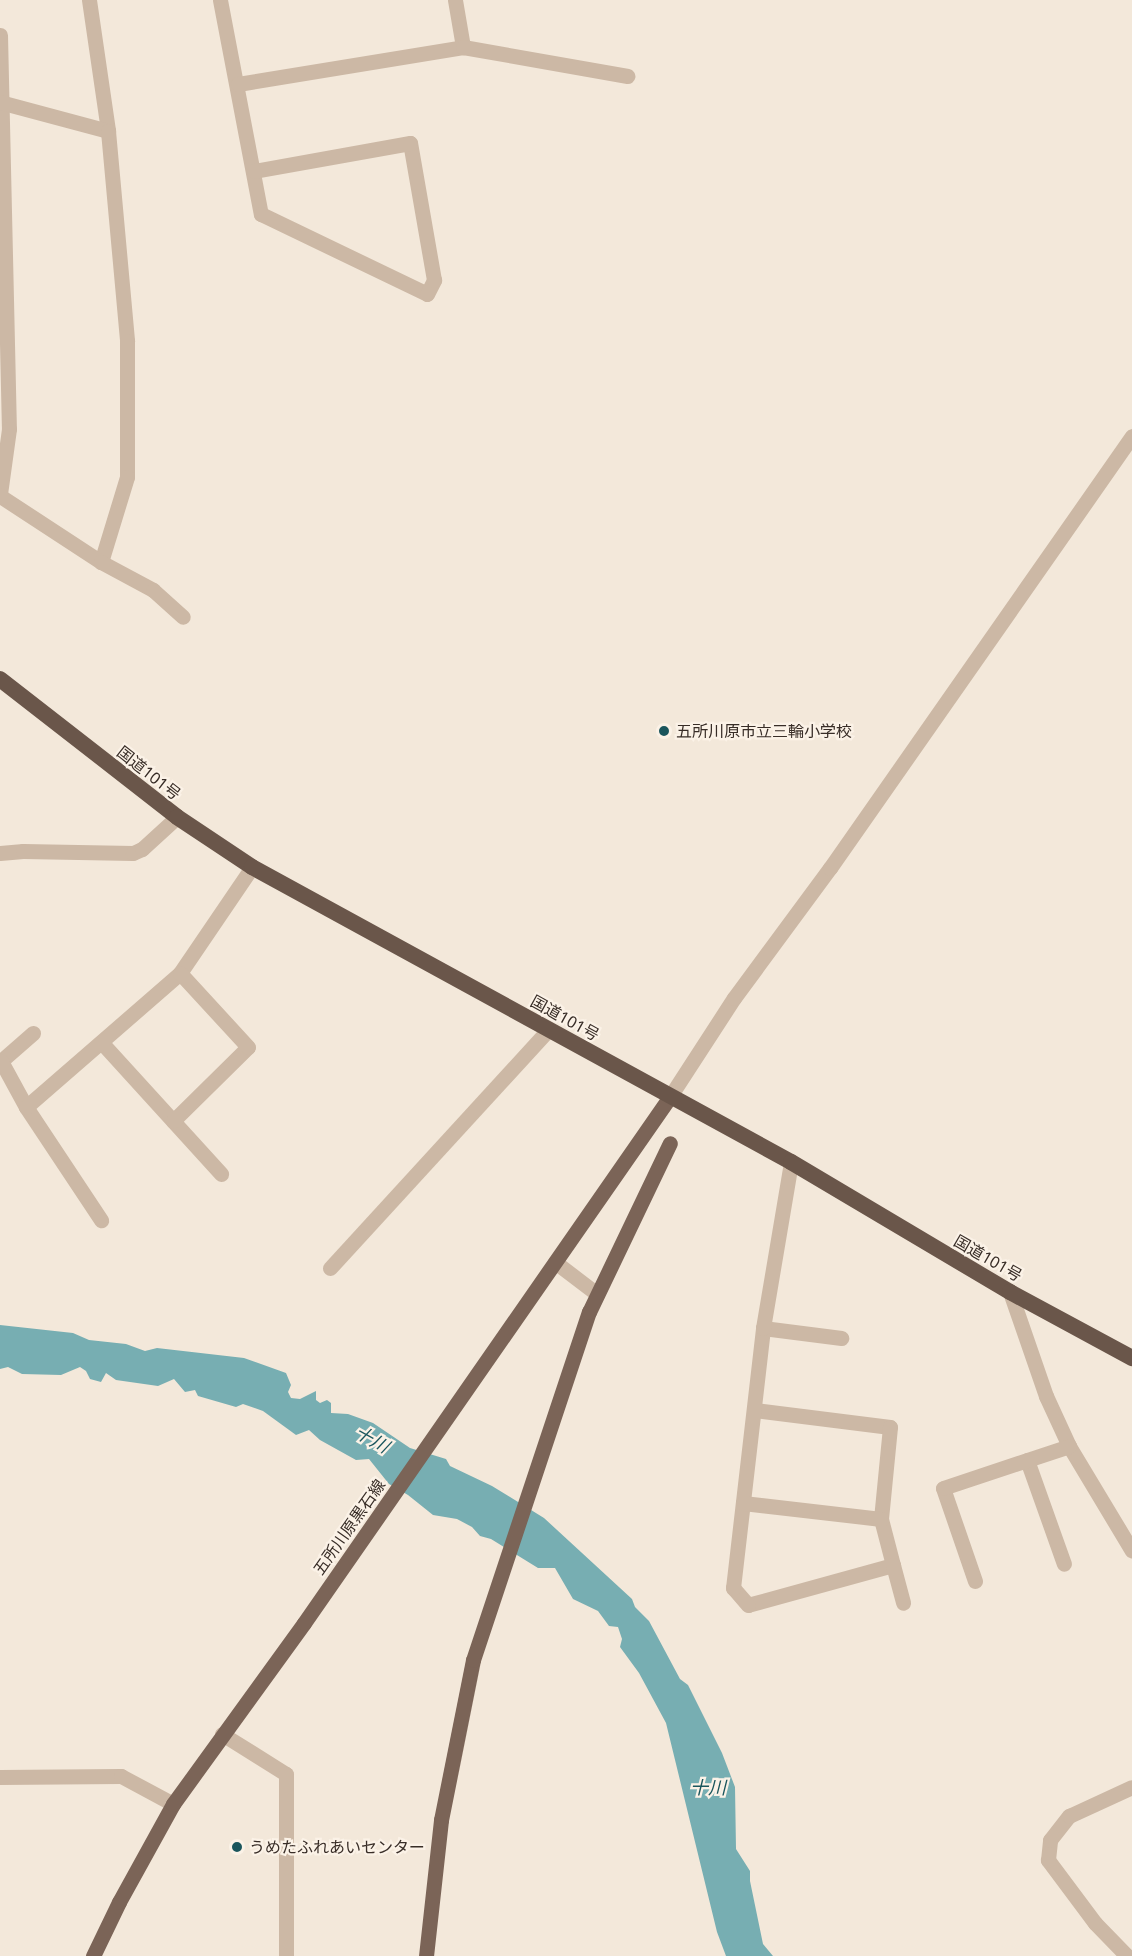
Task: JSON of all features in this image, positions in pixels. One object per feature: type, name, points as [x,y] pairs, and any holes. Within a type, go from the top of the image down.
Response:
[{"type":"highway","name":"国道101号","points":[[0,679],[177,817],[252,867],[549,1029],[669,1098],[791,1162],[1010,1292],[1132,1358]]},
{"type":"main road","name":"五所川原黒石線","points":[[93,1956],[119,1902],[174,1804],[315,1607],[669,1098]]},
{"type":"main road","points":[[426,1956],[441,1820],[473,1660],[536,1464],[597,1294],[670,1143]]},
{"type":"street","points":[[89,0],[108,131],[127,341],[126,477],[101,562]]},
{"type":"street","points":[[220,0],[261,214],[427,294],[434,280],[410,143],[254,171]]},
{"type":"street","points":[[455,0],[463,46]]},
{"type":"street","points":[[0,35],[9,429],[0,495],[101,562],[153,590],[183,617]]},
{"type":"street","points":[[237,84],[463,46],[627,76]]},
{"type":"street","points":[[1,102],[108,131]]},
{"type":"street","points":[[669,1098],[734,998],[819,884],[1132,436]]},
{"type":"street","points":[[0,853],[23,851],[133,853],[142,849],[177,817]]},
{"type":"street","points":[[26,1107],[180,973],[252,867]]},
{"type":"street","points":[[173,1121],[248,1047],[180,973]]},
{"type":"street","points":[[330,1268],[549,1029]]},
{"type":"street","points":[[33,1033],[1,1061],[26,1107],[101,1220]]},
{"type":"street","points":[[102,1043],[220,1174]]},
{"type":"street","points":[[791,1162],[763,1328],[733,1588],[748,1605],[893,1565]]},
{"type":"street","points":[[555,1263],[597,1294]]},
{"type":"street","points":[[1010,1292],[1046,1396],[1069,1446],[1132,1551]]},
{"type":"street","points":[[763,1328],[841,1338]]},
{"type":"street","points":[[755,1410],[890,1427],[880,1520],[903,1603]]},
{"type":"street","points":[[975,1581],[943,1488],[1069,1446]]},
{"type":"street","points":[[1027,1460],[1064,1564]]},
{"type":"street","points":[[743,1503],[880,1520]]},
{"type":"street","points":[[222,1734],[286,1774],[286,1956]]},
{"type":"street","points":[[0,1777],[121,1776],[174,1804]]},
{"type":"street","points":[[1127,1956],[1095,1923],[1048,1860],[1050,1840],[1069,1816],[1132,1787]]},
{"type":"water","name":"十川","points":[[0,1325],[73,1333],[89,1340],[126,1344],[145,1351],[157,1348],[244,1358],[286,1373],[291,1385],[288,1392],[291,1398],[300,1399],[316,1391],[316,1400],[320,1403],[327,1400],[331,1403],[331,1413],[348,1414],[373,1423],[410,1448],[446,1459],[450,1466],[492,1486],[544,1518],[632,1599],[635,1607],[649,1621],[680,1679],[688,1685],[722,1753],[735,1787],[736,1849],[750,1871],[763,1944],[773,1956],[726,1956],[717,1932],[666,1723],[639,1673],[620,1647],[622,1639],[618,1627],[609,1626],[598,1611],[573,1599],[555,1568],[538,1568],[491,1539],[480,1536],[472,1527],[457,1519],[433,1515],[408,1495],[389,1484],[369,1459],[356,1460],[320,1440],[309,1430],[296,1435],[263,1411],[243,1404],[236,1407],[198,1396],[195,1390],[185,1392],[174,1379],[158,1386],[116,1380],[106,1373],[101,1382],[90,1379],[86,1371],[80,1367],[61,1375],[22,1374],[8,1367],[0,1369]]},
{"type":"place","name":"五所川原市立三輪小学校","points":[[664,731]]},
{"type":"place","name":"うめたふれあいセンター","points":[[237,1847]]}]
